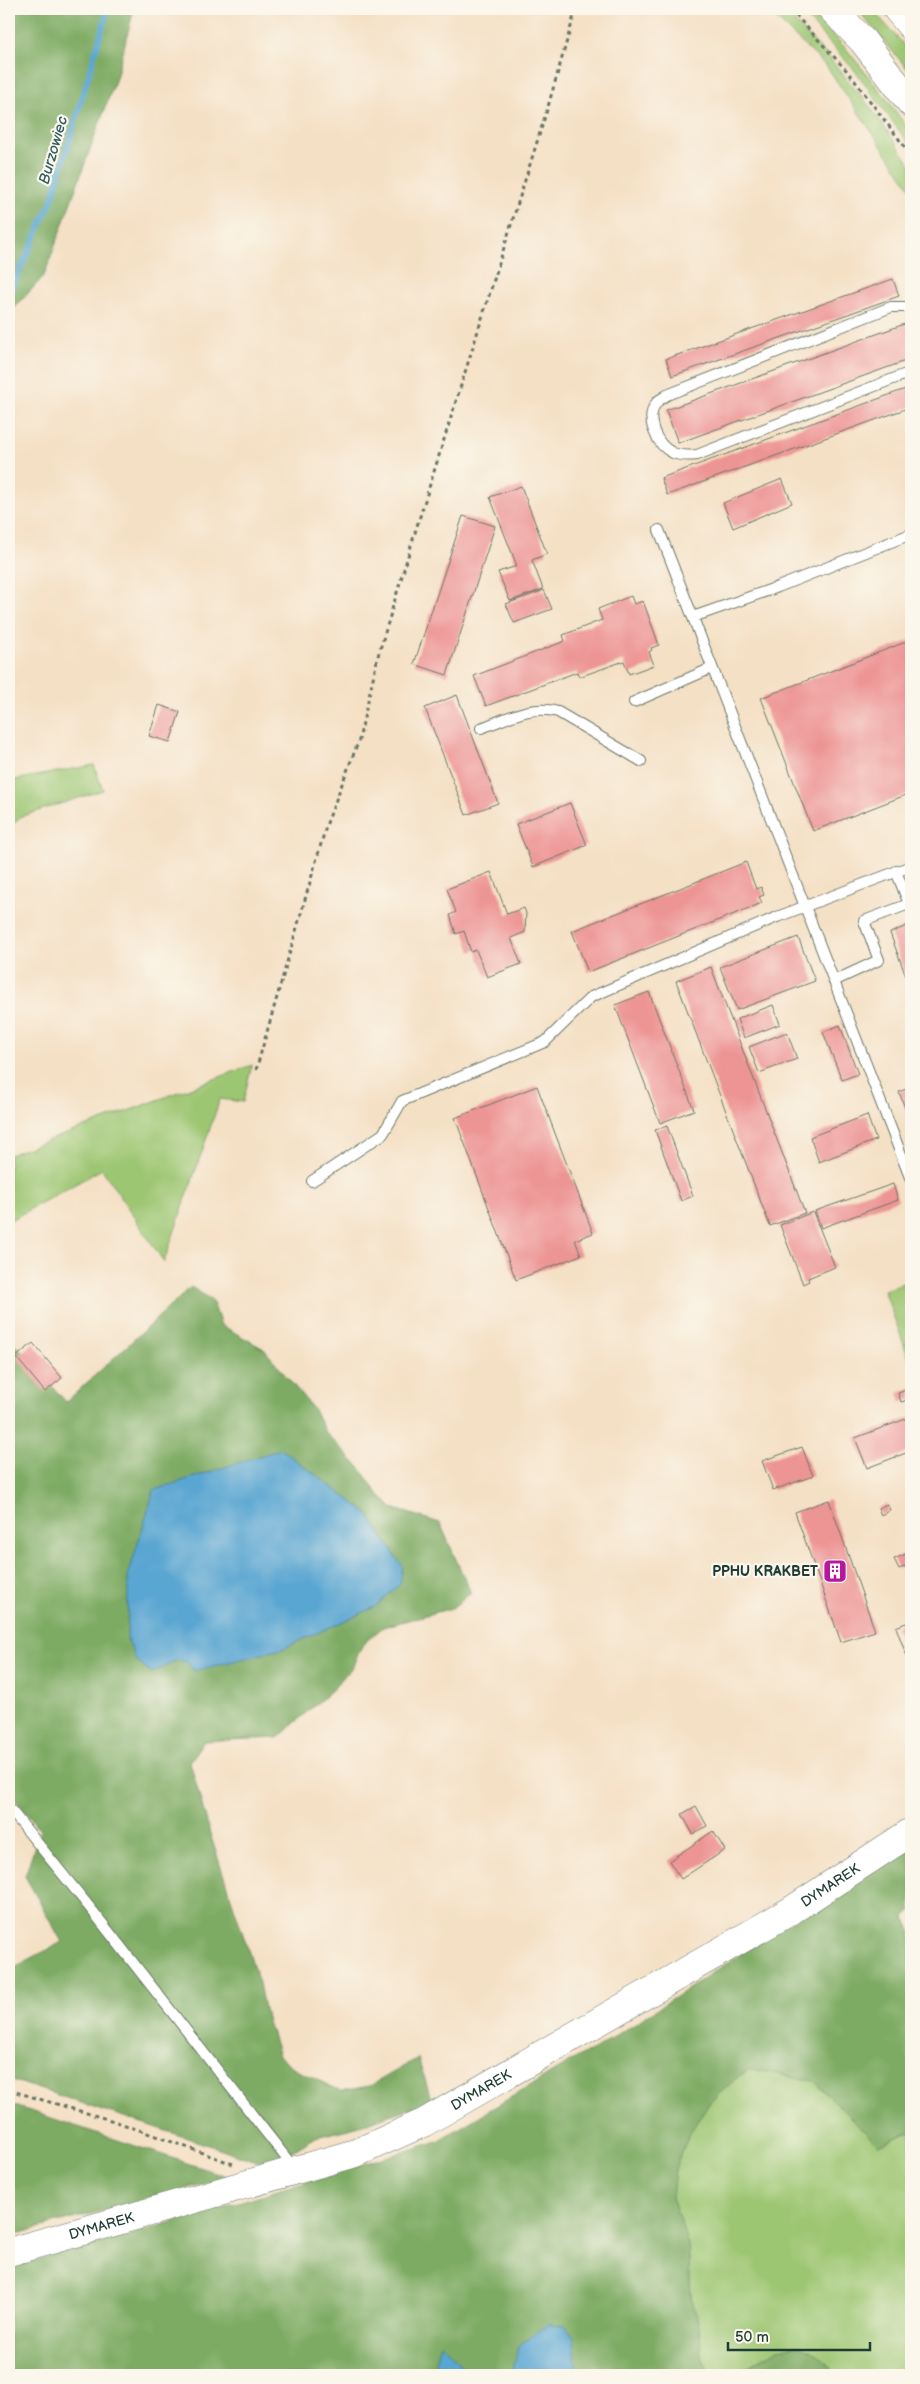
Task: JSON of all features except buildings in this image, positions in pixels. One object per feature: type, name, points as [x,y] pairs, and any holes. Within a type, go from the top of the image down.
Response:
[{"type":"street","points":[[832,9],[863,42],[911,103]]},
{"type":"street","points":[[897,9],[911,26]]},
{"type":"street","name":"DYMAREK","points":[[9,2252],[356,2153],[423,2123],[792,1910],[911,1832]]},
{"type":"lane","points":[[911,307],[890,307],[667,395],[657,403],[651,417],[655,434],[663,446],[673,453],[685,456],[697,455],[911,372]]},
{"type":"lane","points":[[659,530],[911,1180]]},
{"type":"lane","points":[[693,617],[778,587],[911,534]]},
{"type":"lane","points":[[634,702],[712,668]]},
{"type":"lane","points":[[481,728],[532,709],[544,708],[558,712],[641,761]]},
{"type":"lane","points":[[312,1181],[383,1134],[402,1102],[545,1042],[591,997],[804,906],[911,866]]},
{"type":"lane","points":[[834,981],[879,960],[864,921],[909,904],[896,871]]},
{"type":"lane","points":[[9,1808],[95,1914],[296,2171]]},
{"type":"path","points":[[256,1070],[327,823],[359,740],[378,656],[548,110],[576,9]]},
{"type":"path","points":[[790,9],[848,72],[911,155]]},
{"type":"path","points":[[9,2090],[117,2122],[235,2165]]},
{"type":"green space","points":[[9,9],[134,9],[116,78],[44,276],[9,314]]},
{"type":"green space","points":[[766,9],[782,9],[826,54],[872,109],[911,165],[911,189],[827,67]]},
{"type":"green space","points":[[805,9],[844,46],[889,102],[911,133],[911,147],[856,72],[807,18]]},
{"type":"green space","points":[[857,9],[872,9],[911,53],[911,73]]},
{"type":"green space","points":[[94,765],[103,790],[20,817],[9,829],[9,781]]},
{"type":"green space","points":[[252,1065],[243,1102],[220,1099],[164,1262],[102,1169],[9,1221],[9,1155]]},
{"type":"green space","points":[[911,1280],[911,1286],[907,1288],[911,1300],[911,1364],[884,1290]]},
{"type":"green space","points":[[191,1287],[212,1300],[221,1325],[264,1349],[314,1410],[325,1432],[360,1468],[375,1490],[392,1508],[440,1523],[471,1593],[452,1608],[383,1627],[363,1644],[352,1667],[334,1688],[278,1738],[204,1741],[190,1762],[211,1837],[259,1983],[264,2009],[279,2056],[298,2071],[341,2091],[370,2086],[418,2058],[432,2102],[364,2125],[316,2137],[269,2165],[9,2079],[9,1970],[62,1942],[25,1876],[40,1830],[9,1792],[9,1337],[66,1402]]},
{"type":"green space","points":[[911,1843],[911,1911],[905,1917],[911,1930],[911,2132],[878,2145],[814,2081],[751,2069],[740,2075],[711,2101],[690,2132],[675,2169],[672,2197],[688,2245],[691,2297],[699,2325],[702,2357],[710,2375],[9,2375],[9,2267],[130,2235],[438,2141],[583,2054],[594,2050]]},
{"type":"green space","points":[[751,2068],[814,2081],[878,2145],[911,2132],[911,2375],[835,2375],[829,2366],[766,2355],[736,2375],[710,2375],[702,2357],[699,2325],[691,2297],[688,2245],[672,2197],[675,2169],[690,2132],[711,2101],[740,2075]]},
{"type":"green space","points":[[9,2104],[229,2177],[9,2236]]},
{"type":"green space","points":[[800,2346],[811,2350],[820,2357],[835,2375],[736,2375],[777,2349]]},
{"type":"water","points":[[281,1449],[367,1513],[403,1567],[400,1584],[375,1607],[282,1649],[194,1671],[187,1662],[178,1660],[152,1673],[136,1660],[127,1639],[128,1576],[154,1490]]},
{"type":"water","points":[[548,2324],[565,2325],[574,2337],[577,2375],[512,2375],[518,2346]]},
{"type":"water","points":[[441,2343],[470,2375],[433,2375]]},
{"type":"waterway","name":"Burzowiec","points":[[9,294],[52,200],[108,9]]},
{"type":"place","name":"PPHU KRAKBET","points":[[835,1571]]}]
